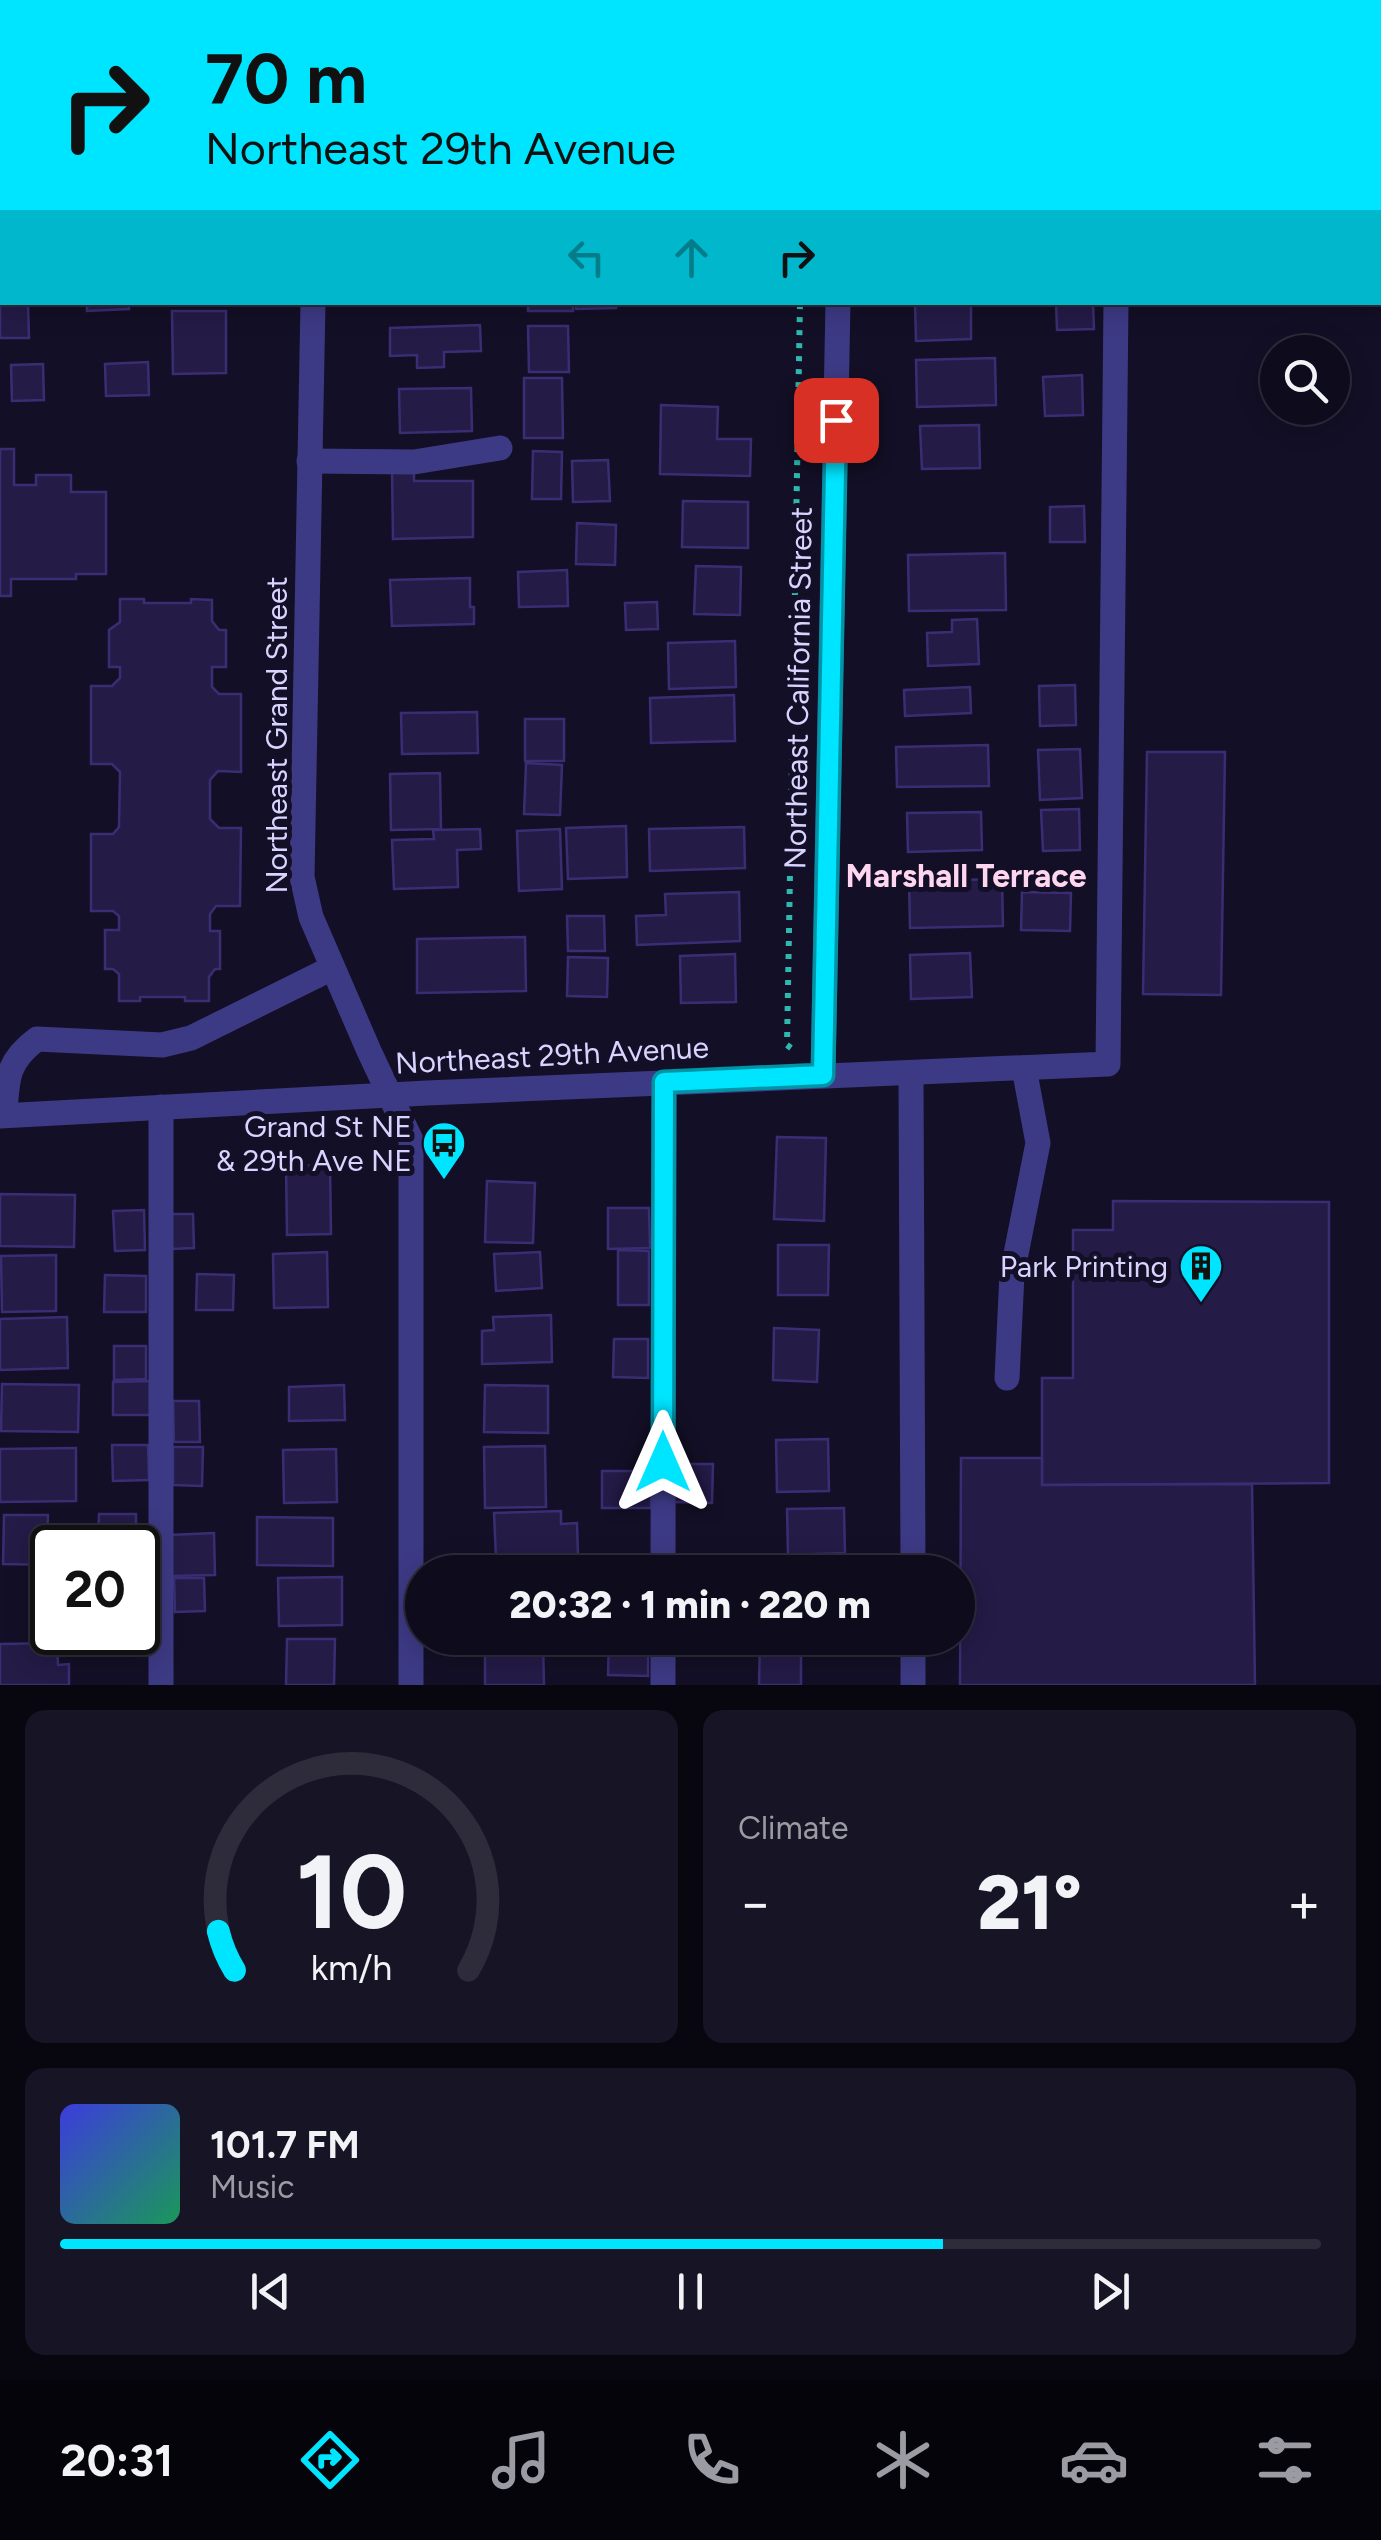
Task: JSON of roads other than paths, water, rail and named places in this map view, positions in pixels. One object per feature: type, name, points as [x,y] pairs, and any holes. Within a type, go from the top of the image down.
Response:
[{"type":"street","name":"Northeast Grand Street","points":[[314,305],[302,877],[311,917],[332,968],[411,1140],[412,1685]]},
{"type":"street","name":"Northeast California Street","points":[[823,1075],[838,305]]},
{"type":"street","name":"Northeast 29th Avenue","points":[[2,1116],[1108,1064],[1116,305]]},
{"type":"street","points":[[309,460],[414,462],[500,448]]},
{"type":"street","points":[[2,1116],[7,1074],[21,1050],[37,1039],[162,1045],[192,1038],[332,968]]},
{"type":"street","points":[[1007,1378],[1012,1274],[1038,1143],[1024,1068]]},
{"type":"street","points":[[911,1073],[913,1555]]},
{"type":"street","points":[[663,1555],[664,1082]]},
{"type":"street","points":[[160,1107],[161,1685]]},
{"type":"street","points":[[663,1655],[663,1685]]},
{"type":"street","points":[[913,1655],[913,1685]]},
{"type":"place","name":"Grand St NE & 29th Ave NE","points":[[444,1181]]},
{"type":"place","name":"Park Printing","points":[[1201,1304]]},
{"type":"district","name":"Marshall Terrace","points":[[966,876]]}]
